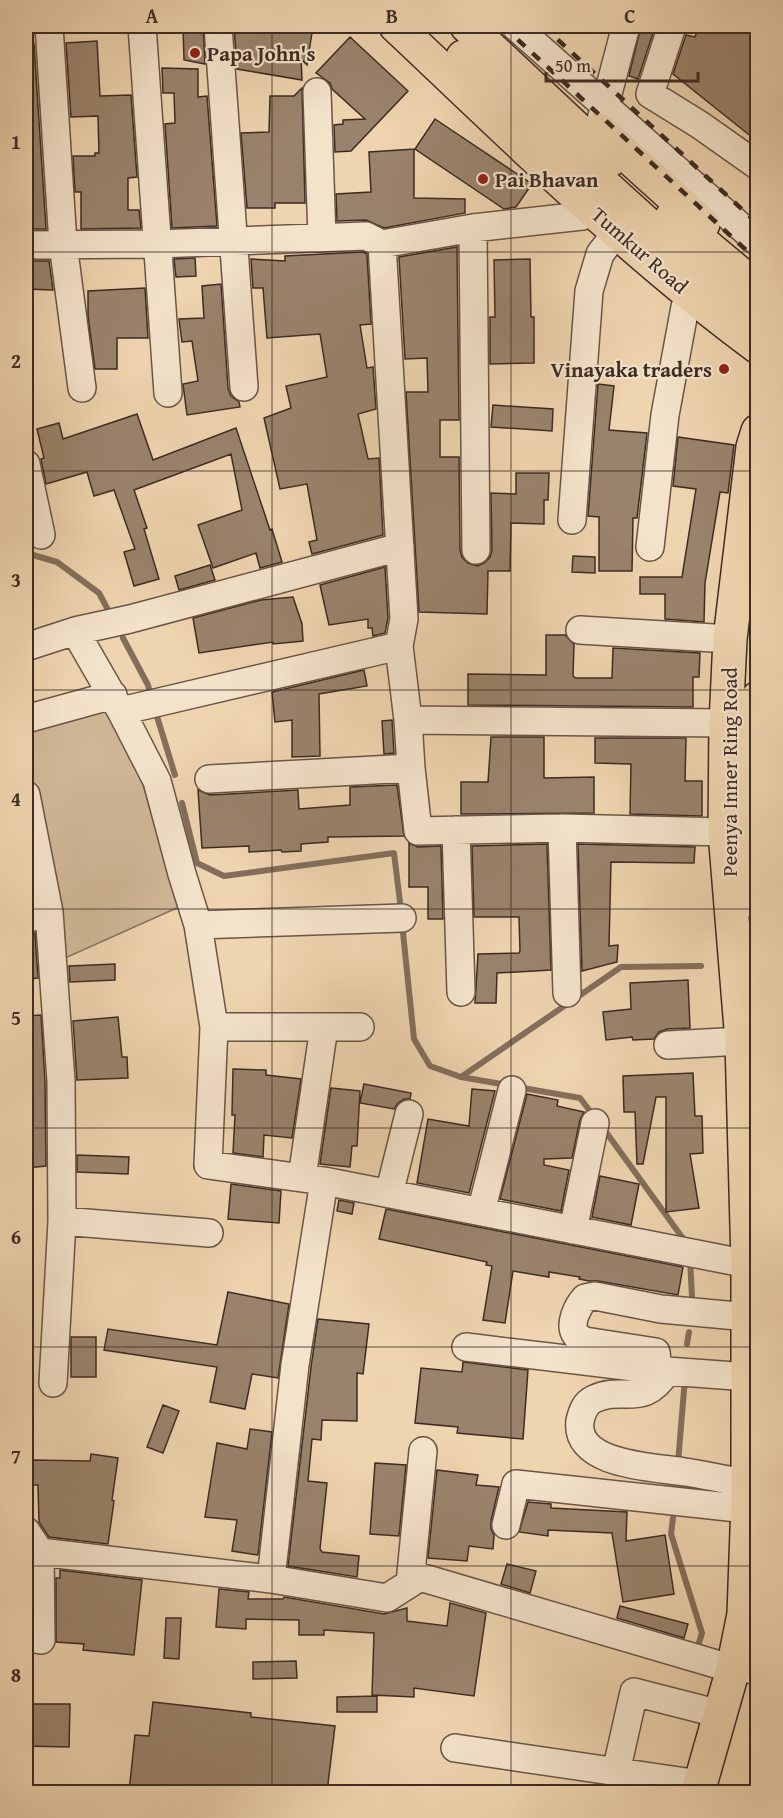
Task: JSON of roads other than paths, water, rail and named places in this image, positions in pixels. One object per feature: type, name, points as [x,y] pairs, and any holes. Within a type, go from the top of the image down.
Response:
[{"type":"main road","name":"Tumkur Road","points":[[396,26],[557,177],[654,264],[706,308],[756,336]]},
{"type":"main road","points":[[429,26],[699,271],[756,336]]},
{"type":"main road","points":[[467,26],[687,231],[758,289]]},
{"type":"main road","points":[[485,26],[601,117],[695,218],[758,268]]},
{"type":"main road","name":"Peenya Inner Ring Road","points":[[750,1045],[725,832],[726,723],[730,639],[753,447],[758,431]]},
{"type":"main road","name":"Peenya Inner Ring Road","points":[[706,1790],[720,1714],[746,1669],[744,1614],[750,1518],[749,811],[758,698]]},
{"type":"main road","name":"Peenya Inner Ring Road","points":[[706,1790],[758,1634]]},
{"type":"street","points":[[49,26],[63,244],[82,388]]},
{"type":"street","points":[[142,26],[168,393]]},
{"type":"street","points":[[218,26],[244,387]]},
{"type":"street","points":[[378,26],[582,216],[685,307],[709,326],[735,340],[756,336]]},
{"type":"street","points":[[515,26],[601,117],[631,129],[754,231]]},
{"type":"street","points":[[601,117],[626,26]]},
{"type":"street","points":[[631,129],[650,94],[672,26]]},
{"type":"street","points":[[317,92],[322,238]]},
{"type":"street","points":[[650,94],[700,124],[758,166]]},
{"type":"street","points":[[26,245],[157,244],[366,236],[382,244],[473,228],[582,216]]},
{"type":"street","points":[[473,228],[476,549]]},
{"type":"street","points":[[572,520],[589,291],[600,254],[610,241]]},
{"type":"street","points":[[382,244],[404,619],[399,646],[418,831],[562,828],[725,832]]},
{"type":"street","points":[[650,547],[665,415],[685,307]]},
{"type":"street","points":[[26,464],[41,535]]},
{"type":"street","points":[[26,646],[75,631],[130,619],[400,546]]},
{"type":"street","points":[[580,630],[730,639]]},
{"type":"street","points":[[75,631],[135,702],[198,925],[214,1027],[208,1165],[313,1180],[748,1264]]},
{"type":"street","points":[[26,718],[135,702],[399,646]]},
{"type":"street","points":[[408,720],[726,723]]},
{"type":"street","points":[[209,779],[411,768]]},
{"type":"street","points":[[26,795],[37,916],[60,1081],[62,1221],[53,1383]]},
{"type":"street","points":[[562,828],[567,993]]},
{"type":"street","points":[[456,830],[461,992]]},
{"type":"street","points":[[198,925],[402,918]]},
{"type":"street","points":[[214,1027],[360,1027]]},
{"type":"street","points":[[272,1579],[313,1180],[324,1027]]},
{"type":"street","points":[[668,1045],[750,1045]]},
{"type":"street","points":[[481,1212],[512,1090]]},
{"type":"street","points":[[388,1194],[409,1114]]},
{"type":"street","points":[[573,1230],[595,1123]]},
{"type":"street","points":[[62,1221],[209,1233]]},
{"type":"street","points":[[748,1317],[661,1309],[595,1296],[585,1298],[576,1308],[574,1328],[576,1335],[585,1341],[656,1352],[662,1371],[656,1386],[649,1390],[638,1394],[592,1399],[582,1411],[580,1428],[585,1442],[598,1453],[627,1464],[677,1471],[750,1518]]},
{"type":"street","points":[[466,1347],[662,1371],[749,1377]]},
{"type":"street","points":[[410,1583],[423,1451]]},
{"type":"street","points":[[506,1525],[516,1484],[750,1518]]},
{"type":"street","points":[[26,1637],[41,1640],[33,1542],[387,1598],[420,1577],[746,1669]]},
{"type":"street","points":[[616,1772],[634,1692],[720,1714]]},
{"type":"street","points":[[455,1748],[616,1772],[706,1790]]},
{"type":"waterway","points":[[26,553],[57,562],[99,593],[107,608]]},
{"type":"waterway","points":[[123,638],[148,685],[151,697]]},
{"type":"waterway","points":[[155,710],[175,775]]},
{"type":"waterway","points":[[182,803],[197,863],[224,876],[394,853],[401,910]]},
{"type":"waterway","points":[[402,923],[414,1039],[430,1066],[461,1077],[507,1085]]},
{"type":"waterway","points":[[461,1077],[621,967],[701,966]]},
{"type":"waterway","points":[[517,1087],[580,1098],[593,1115]]},
{"type":"waterway","points":[[603,1128],[687,1244]]},
{"type":"waterway","points":[[690,1259],[692,1297]]},
{"type":"waterway","points":[[687,1344],[689,1332]]},
{"type":"waterway","points":[[678,1463],[685,1378]]},
{"type":"waterway","points":[[673,1518],[671,1534],[702,1633],[698,1646]]},
{"type":"railway","points":[[503,26],[758,261]]},
{"type":"railway","points":[[543,26],[758,224]]},
{"type":"place","name":"Papa John's","points":[[195,53]]},
{"type":"place","name":"Pai Bhavan","points":[[483,179]]},
{"type":"place","name":"Vinayaka traders","points":[[724,369]]}]
